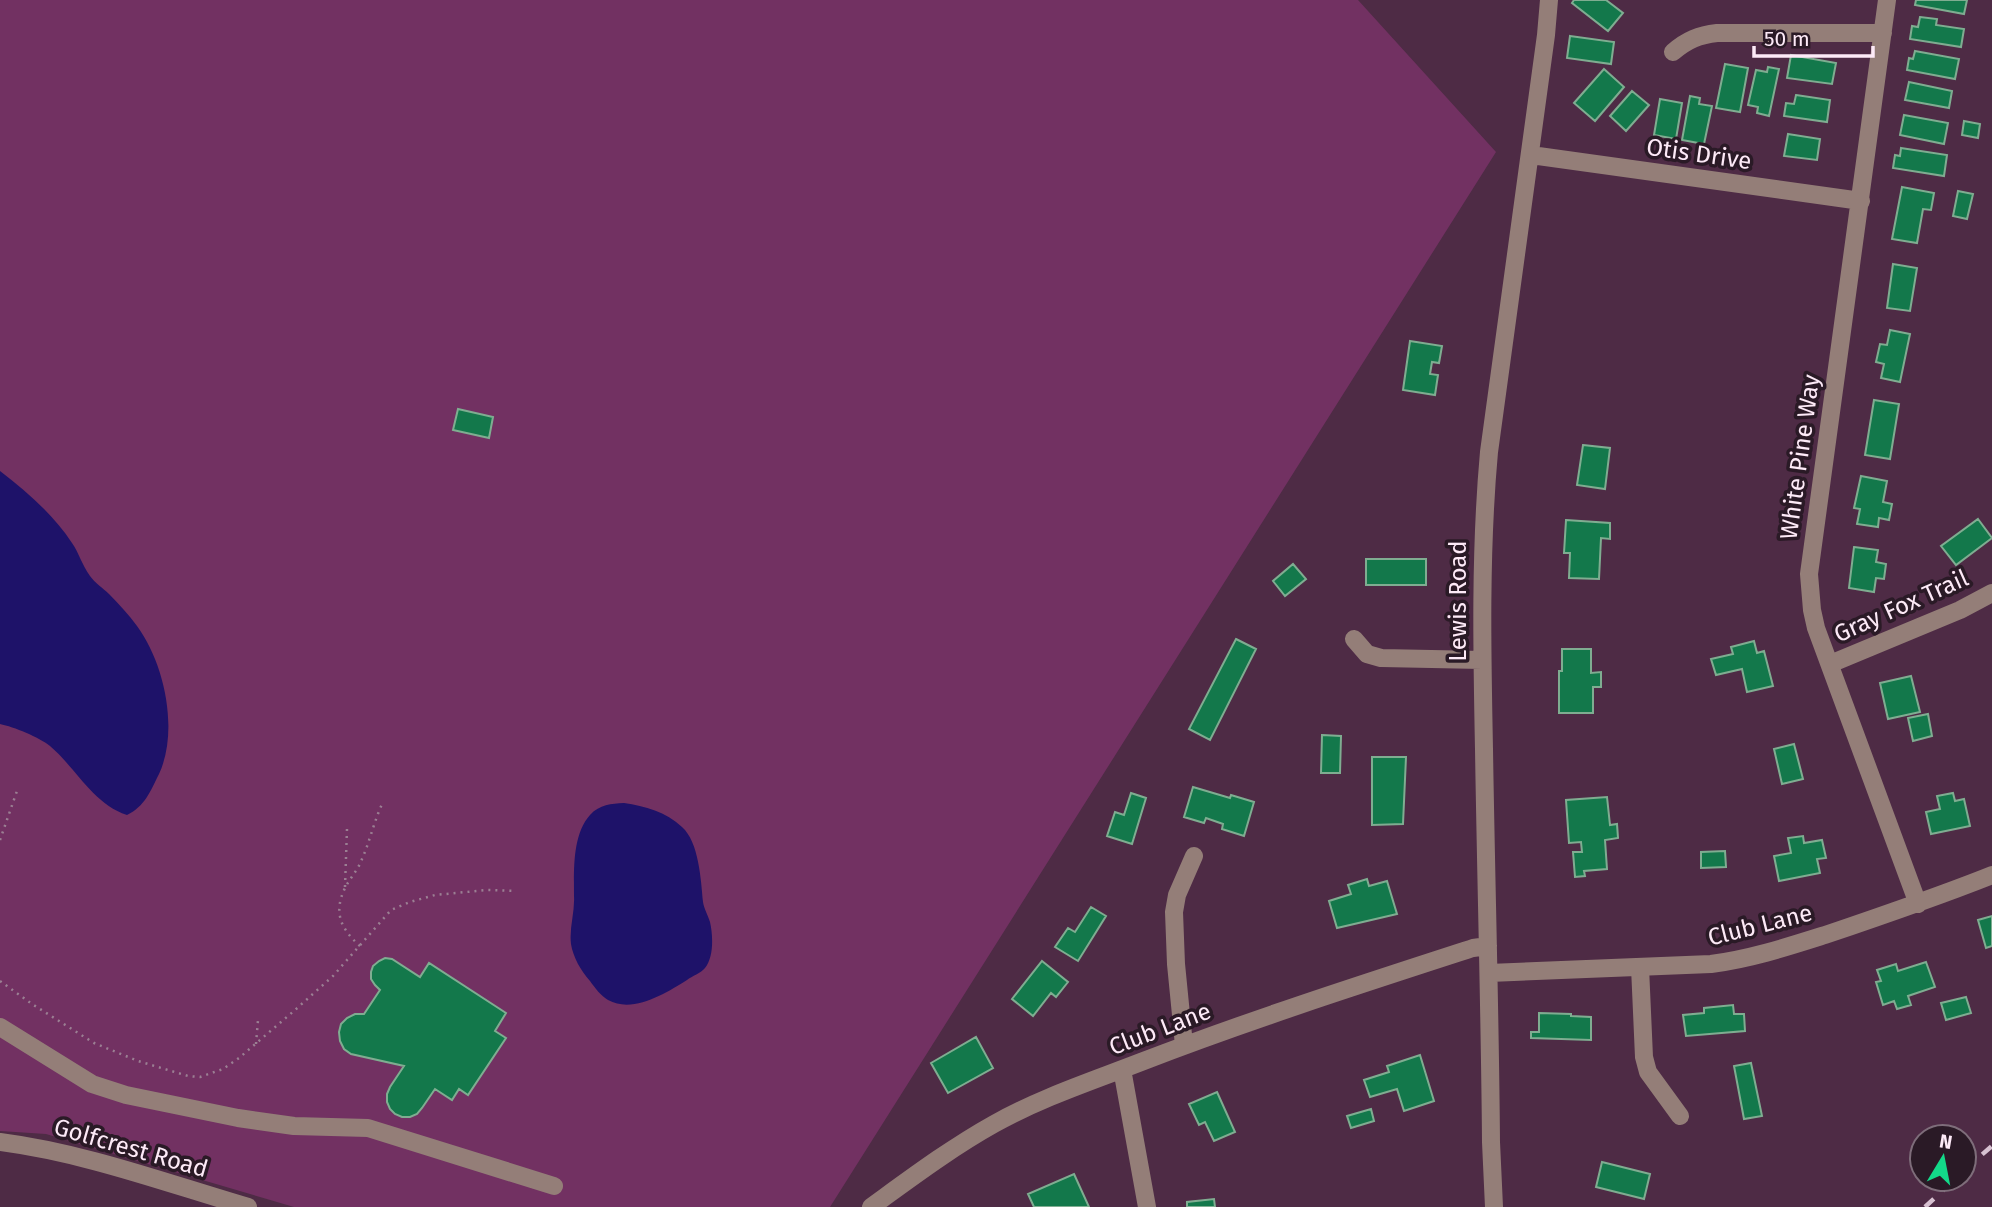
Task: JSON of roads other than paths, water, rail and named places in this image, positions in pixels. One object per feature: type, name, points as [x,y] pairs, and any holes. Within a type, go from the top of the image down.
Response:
[{"type":"street","name":"Lewis Road","points":[[1494,1207],[1482,558],[1489,452],[1531,155],[1549,0]]},
{"type":"street","name":"White Pine Way","points":[[1887,0],[1809,574],[1812,610],[1918,904]]},
{"type":"street","points":[[1672,52],[1686,41],[1702,34],[1883,33]]},
{"type":"street","name":"Otis Drive","points":[[1531,155],[1861,201]]},
{"type":"street","name":"Gray Fox Trail","points":[[1830,664],[1960,610],[1992,593]]},
{"type":"street","points":[[1354,639],[1367,654],[1381,658],[1482,660]]},
{"type":"street","points":[[1184,1045],[1174,912],[1177,895],[1194,856]]},
{"type":"street","name":"Club Lane","points":[[1489,973],[1738,961],[1918,904],[1992,876]]},
{"type":"street","name":"Club Lane","points":[[871,1207],[906,1180],[994,1124],[1035,1104],[1184,1045],[1473,948],[1488,946]]},
{"type":"street","points":[[1640,967],[1644,1057],[1648,1072],[1680,1115]]},
{"type":"street","points":[[0,1027],[92,1084],[126,1095],[238,1118],[294,1126],[368,1128],[554,1186]]},
{"type":"street","points":[[1122,1069],[1147,1207]]},
{"type":"street","name":"Golfcrest Road","points":[[0,1142],[37,1147],[94,1161],[248,1207]]},
{"type":"railway","points":[[1978,1158],[1992,1146]]},
{"type":"railway","points":[[1925,1207],[1940,1193]]}]
